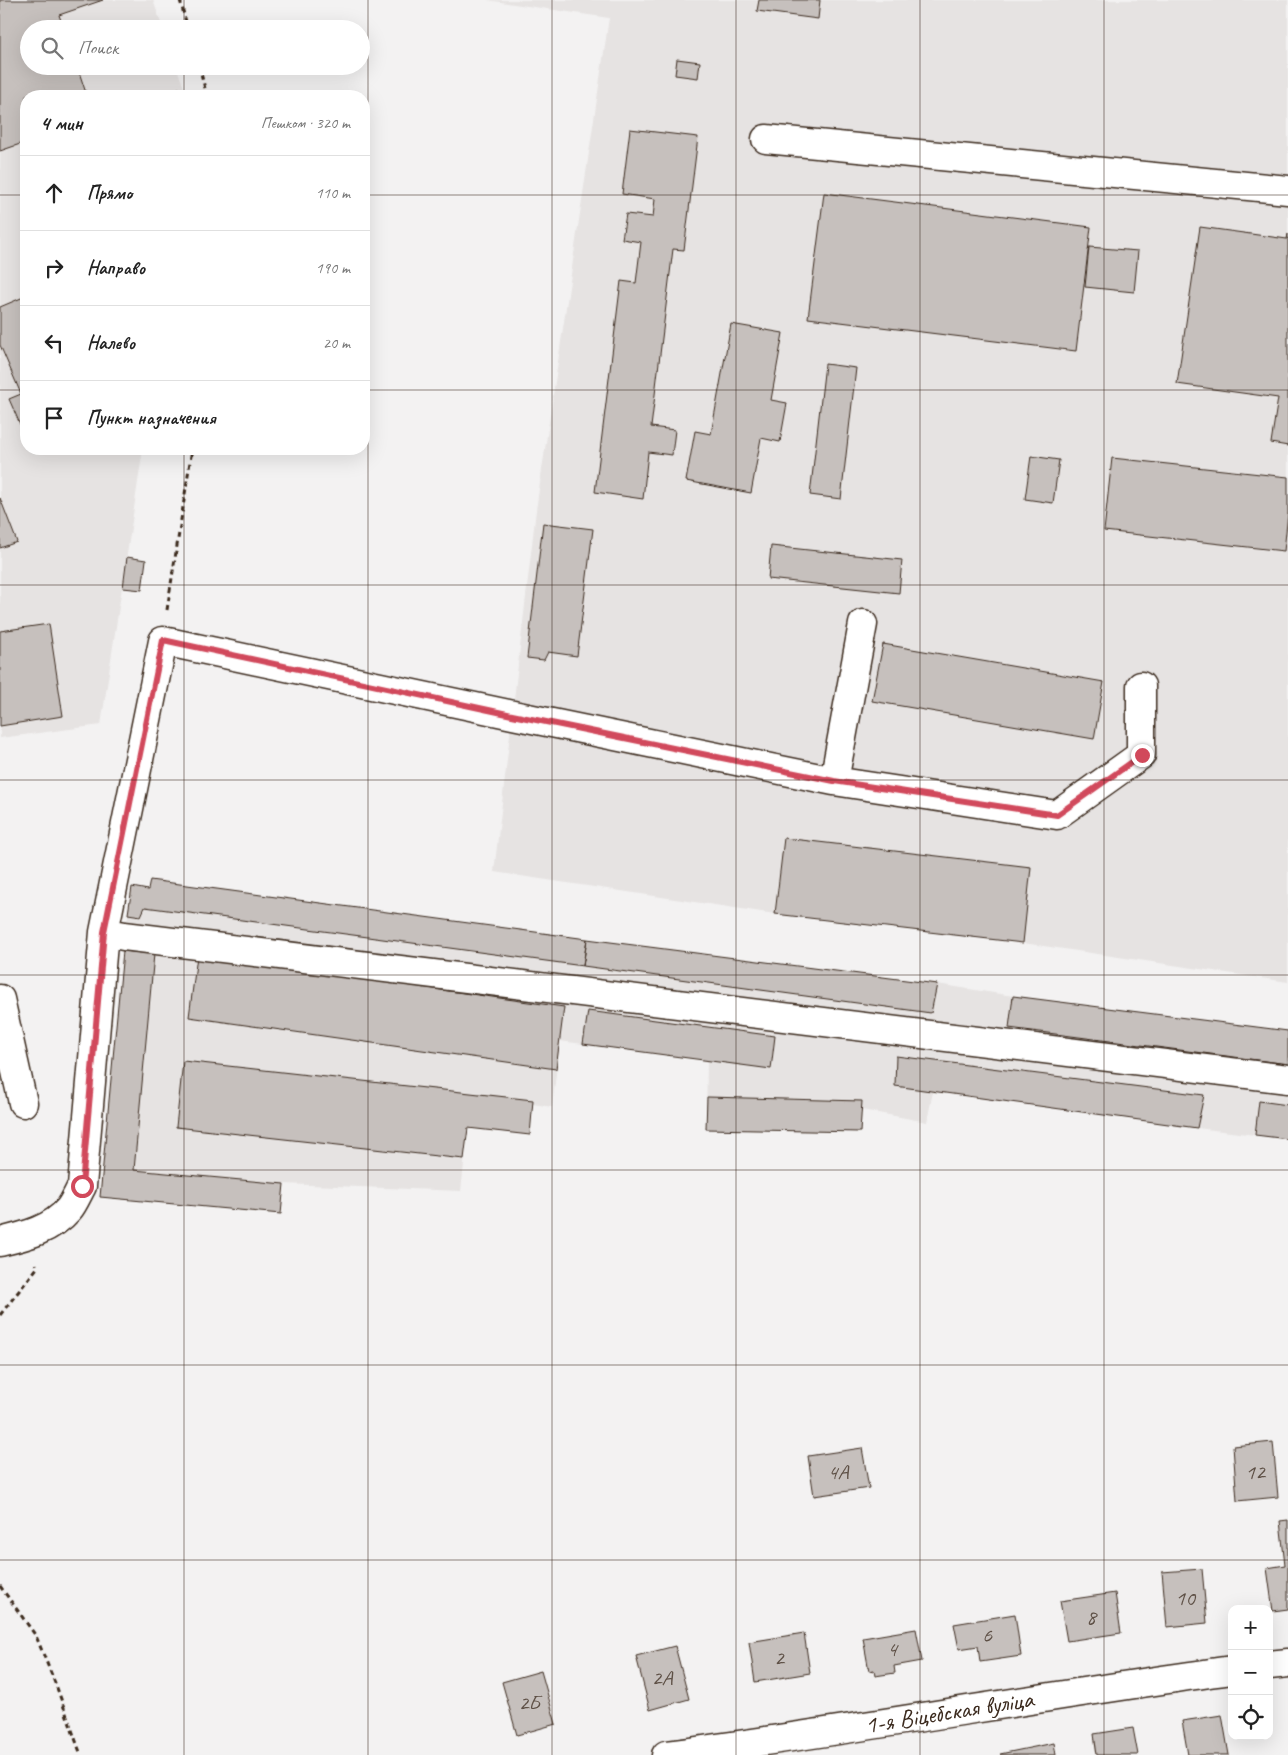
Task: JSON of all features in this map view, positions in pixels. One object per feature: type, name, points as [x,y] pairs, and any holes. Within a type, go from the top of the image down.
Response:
[{"type":"street","points":[[766,138],[1288,190]]},
{"type":"street","points":[[834,781],[863,624]]},
{"type":"street","points":[[0,1242],[31,1235],[51,1225],[69,1209],[82,1186],[104,932],[163,640],[503,713],[834,781],[1057,815],[1142,755],[1141,686]]},
{"type":"street","points":[[104,932],[134,938],[1288,1079]]},
{"type":"street","points":[[0,999],[23,1103]]},
{"type":"street","points":[[1273,1664],[1288,1662]]},
{"type":"street","name":"1-я Віцебская вуліца","points":[[666,1755],[1228,1671]]},
{"type":"path","points":[[180,0],[186,20]]},
{"type":"path","points":[[201,75],[205,90]]},
{"type":"path","points":[[163,640],[191,455]]},
{"type":"path","points":[[0,1315],[37,1268],[31,1235]]},
{"type":"path","points":[[0,1586],[36,1636],[81,1755]]},
{"type":"shaded area","points":[[0,0],[153,0],[160,20],[20,20],[20,75],[179,75],[185,90],[20,90],[20,455],[142,455],[101,725],[0,738]]},
{"type":"shaded area","points":[[487,0],[1288,0],[1288,982],[1023,943],[775,914],[494,872],[536,510],[609,18]]},
{"type":"shaded area","points":[[150,880],[1288,1031],[1288,1139],[933,1091],[927,1122],[862,1110],[860,1132],[706,1129],[707,1060],[560,1041],[552,1107],[533,1104],[530,1135],[468,1128],[461,1191],[284,1184],[281,1214],[100,1197],[123,951],[132,887],[148,890]]},
{"type":"building","points":[[0,0],[103,0],[59,15],[61,20],[20,20],[20,75],[80,75],[85,90],[20,90],[20,144],[0,151]]},
{"type":"building","points":[[759,0],[820,0],[818,19],[757,11]]},
{"type":"building","points":[[677,59],[700,62],[698,78],[675,75]]},
{"type":"building","points":[[630,129],[698,137],[684,250],[673,249],[651,427],[675,430],[672,455],[648,452],[643,499],[595,492],[621,281],[636,283],[641,242],[622,239],[626,214],[653,217],[655,199],[622,194]]},
{"type":"building","points":[[824,193],[1091,227],[1076,351],[808,318]]},
{"type":"building","points":[[1200,227],[1287,239],[1288,234],[1288,446],[1271,443],[1278,398],[1177,384]]},
{"type":"building","points":[[1089,247],[1138,251],[1134,292],[1085,287]]},
{"type":"building","points":[[20,299],[20,392],[0,345],[0,307]]},
{"type":"building","points":[[731,324],[783,333],[771,400],[787,403],[780,442],[761,438],[751,493],[686,481],[695,431],[711,434]]},
{"type":"building","points":[[825,364],[856,368],[841,499],[810,495]]},
{"type":"building","points":[[20,394],[20,424],[9,399]]},
{"type":"building","points":[[1031,456],[1059,460],[1053,503],[1025,499]]},
{"type":"building","points":[[1112,458],[1288,477],[1288,513],[1284,551],[1104,531]]},
{"type":"building","points":[[0,498],[17,542],[0,548]]},
{"type":"building","points":[[543,523],[593,529],[577,656],[548,652],[544,660],[527,658]]},
{"type":"building","points":[[771,546],[902,560],[899,593],[768,579]]},
{"type":"building","points":[[127,557],[146,560],[142,590],[123,588]]},
{"type":"building","points":[[49,624],[63,716],[0,726],[0,631]]},
{"type":"building","points":[[883,644],[1104,682],[1094,739],[872,701]]},
{"type":"building","points":[[784,838],[1031,867],[1023,943],[775,914]]},
{"type":"building","points":[[150,880],[587,939],[583,966],[145,907],[141,916],[128,914],[132,887],[148,890]]},
{"type":"building","points":[[587,939],[937,984],[931,1013],[583,966]]},
{"type":"building","points":[[123,951],[154,954],[134,1170],[284,1184],[281,1214],[100,1197]]},
{"type":"building","points":[[197,956],[564,1007],[556,1069],[189,1017]]},
{"type":"building","points":[[1013,996],[1288,1031],[1288,1064],[1009,1028]]},
{"type":"building","points":[[588,1011],[775,1036],[771,1069],[583,1044]]},
{"type":"building","points":[[896,1056],[1204,1095],[1197,1128],[895,1086]]},
{"type":"building","points":[[183,1061],[533,1100],[530,1135],[468,1128],[464,1159],[176,1127]]},
{"type":"building","points":[[707,1097],[862,1101],[860,1132],[706,1129]]},
{"type":"building","points":[[1259,1101],[1288,1105],[1288,1139],[1255,1135]]},
{"type":"building","points":[[1273,1442],[1278,1497],[1237,1501],[1233,1446]]},
{"type":"building","points":[[862,1448],[869,1488],[814,1496],[808,1456]]},
{"type":"building","points":[[1288,1520],[1288,1609],[1273,1611],[1267,1568],[1285,1565],[1280,1521]]},
{"type":"building","points":[[1202,1569],[1207,1623],[1167,1627],[1162,1572]]},
{"type":"building","points":[[1115,1593],[1121,1633],[1067,1641],[1060,1601]]},
{"type":"building","points":[[1015,1614],[1021,1656],[980,1662],[978,1646],[959,1649],[954,1624]]},
{"type":"building","points":[[916,1629],[922,1661],[894,1666],[895,1673],[875,1676],[874,1670],[869,1671],[863,1638]]},
{"type":"building","points":[[804,1633],[810,1673],[755,1682],[749,1642]]},
{"type":"building","points":[[675,1646],[689,1699],[650,1710],[636,1656]]},
{"type":"building","points":[[541,1671],[556,1724],[517,1735],[502,1682]]},
{"type":"building","points":[[1222,1715],[1229,1755],[1188,1755],[1182,1721]]},
{"type":"building","points":[[1133,1728],[1138,1755],[1097,1755],[1094,1734]]},
{"type":"building","points":[[1054,1743],[1056,1755],[1000,1754]]},
{"type":"route","points":[[82,1186],[104,932],[163,640],[512,715],[834,781],[1057,815],[1142,755]]}]
